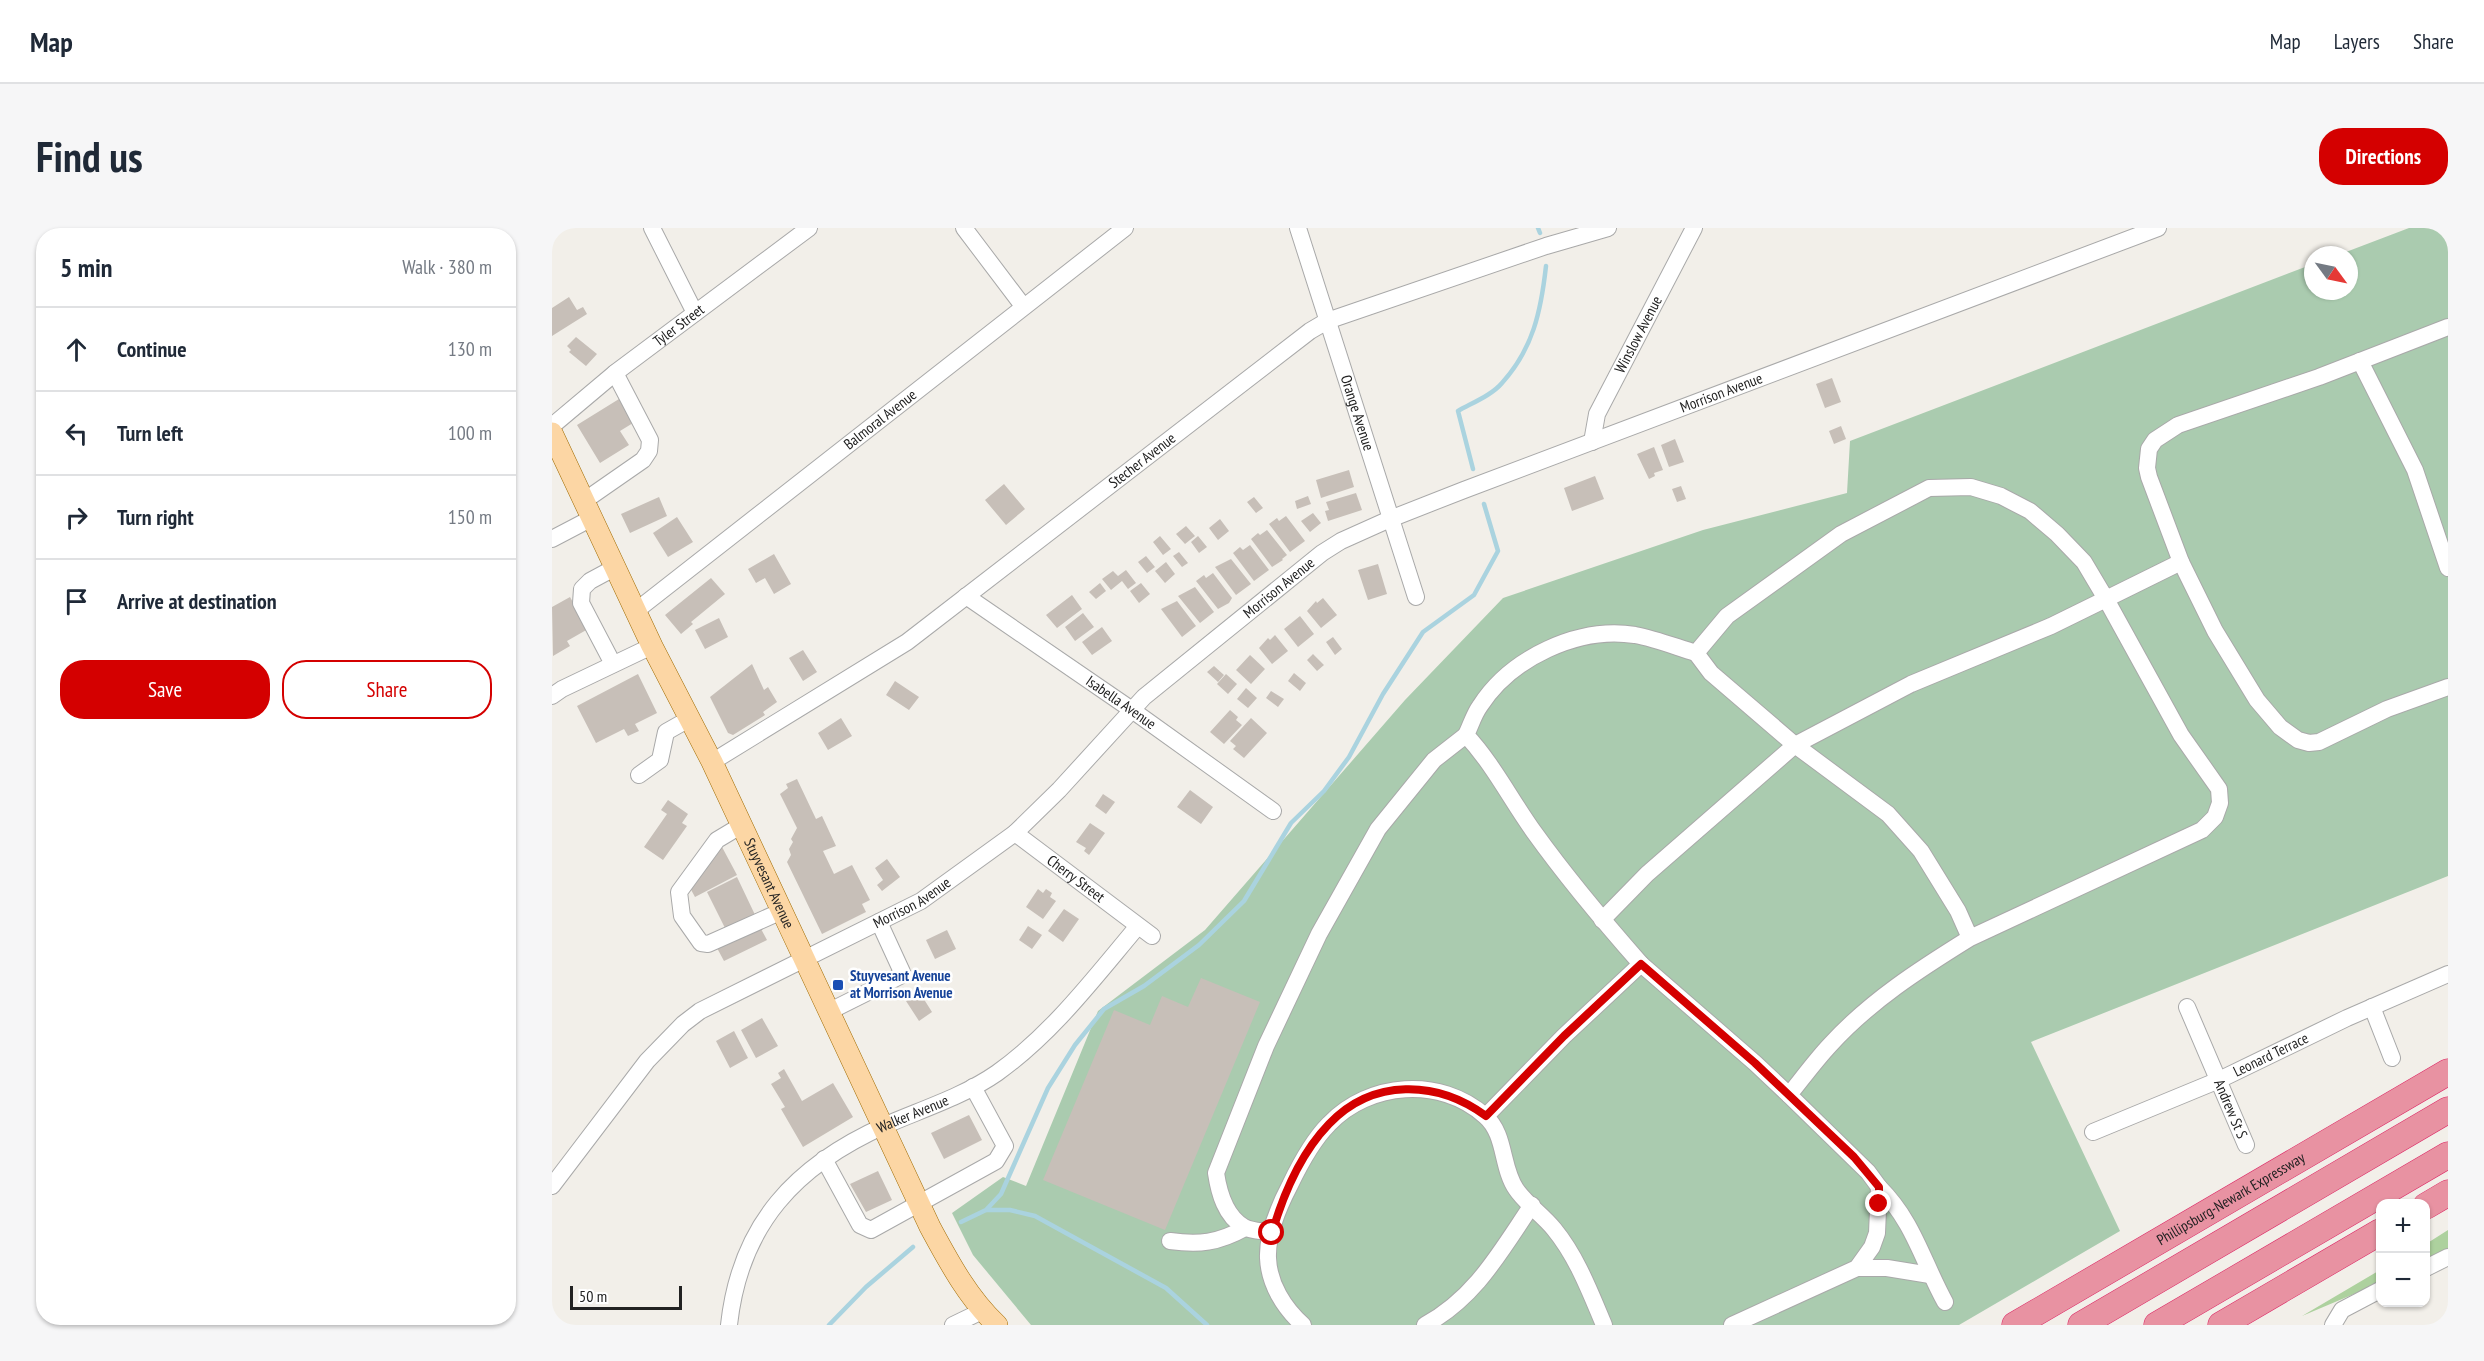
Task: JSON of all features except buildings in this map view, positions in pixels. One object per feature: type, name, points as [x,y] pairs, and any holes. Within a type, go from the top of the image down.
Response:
[{"type":"highway","name":"Phillipsburg-Newark Expressway","points":[[2015,1325],[2448,1072]]},
{"type":"highway","points":[[2081,1325],[2448,1110]]},
{"type":"highway","points":[[2157,1325],[2448,1155]]},
{"type":"highway","points":[[2430,1204],[2448,1193]]},
{"type":"highway","points":[[2221,1325],[2376,1234]]},
{"type":"main road","name":"Stuyvesant Avenue","points":[[552,433],[557,459],[588,510],[652,646],[712,762],[949,1262],[990,1318]]},
{"type":"street","points":[[652,228],[695,313]]},
{"type":"street","name":"Tyler Street","points":[[552,426],[615,373],[809,228]]},
{"type":"street","points":[[964,228],[1023,306]]},
{"type":"street","name":"Balmoral Avenue","points":[[636,609],[1125,228]]},
{"type":"street","name":"Orange Avenue","points":[[1298,228],[1416,597]]},
{"type":"street","name":"Stecher Avenue","points":[[712,762],[907,642],[1301,338],[1327,321],[1546,246],[1608,228]]},
{"type":"street","name":"Winslow Avenue","points":[[1592,442],[1597,414],[1694,228]]},
{"type":"street","name":"Morrison Avenue","points":[[552,1185],[647,1061],[683,1024],[700,1011],[921,901],[1015,833],[1144,697],[1341,541],[1390,519],[2158,228]]},
{"type":"street","points":[[2448,327],[2319,377],[2178,425],[2155,440],[2149,449],[2146,468],[2181,562],[2215,631],[2257,700],[2280,727],[2298,741],[2319,742],[2387,709],[2443,689],[2448,672]]},
{"type":"street","points":[[2360,361],[2402,439],[2415,470],[2448,568]]},
{"type":"street","points":[[552,539],[588,510],[643,460],[649,451],[650,440],[615,373]]},
{"type":"street","points":[[1696,653],[1727,616],[1841,534],[1929,488],[1971,487],[2001,496],[2030,511],[2057,534],[2084,562],[2181,735],[2219,789],[2220,803],[2215,817],[2202,830],[1970,938],[1920,969],[1866,1010],[1830,1045],[1789,1095]]},
{"type":"street","points":[[1602,920],[1647,874],[1796,746],[1911,684],[2051,626],[2181,562]]},
{"type":"street","points":[[614,664],[581,603],[582,589],[590,581],[616,567]]},
{"type":"street","name":"Isabella Avenue","points":[[966,596],[1274,811]]},
{"type":"street","points":[[1272,1233],[1245,1228],[1230,1215],[1219,1192],[1216,1173],[1266,1046],[1319,934],[1378,829],[1434,760],[1466,735],[1480,706],[1509,676],[1537,654],[1571,639],[1591,635],[1634,635],[1696,653],[1711,673],[1796,746],[1888,814],[1921,851],[1958,911],[1970,938]]},
{"type":"street","points":[[552,696],[652,646]]},
{"type":"street","points":[[639,775],[660,760],[666,732],[690,719]]},
{"type":"street","points":[[1466,735],[1481,751],[1534,832],[1602,920],[1641,964],[1789,1095],[1868,1172],[1896,1204],[1912,1230],[1930,1275],[1945,1302]]},
{"type":"street","points":[[742,825],[717,840],[679,892],[682,916],[701,943],[708,944],[782,911]]},
{"type":"street","name":"Cherry Street","points":[[1015,833],[1152,936]]},
{"type":"street","points":[[830,1011],[900,976],[902,972],[879,922]]},
{"type":"street","name":"Walker Avenue","points":[[729,1325],[735,1287],[743,1263],[766,1217],[780,1197],[824,1159],[884,1126],[973,1087],[995,1074],[1039,1039],[1138,926]]},
{"type":"street","points":[[1486,1116],[1564,1036],[1641,964]]},
{"type":"street","name":"Leonard Terrace","points":[[2093,1132],[2219,1080],[2372,1006],[2448,974]]},
{"type":"street","points":[[2372,1006],[2392,1058]]},
{"type":"street","name":"Andrew St S","points":[[2187,1007],[2246,1145]]},
{"type":"street","points":[[824,1159],[860,1226],[871,1230],[996,1161],[1001,1156],[1005,1146],[973,1087]]},
{"type":"street","points":[[1303,1325],[1283,1302],[1273,1284],[1268,1258],[1280,1205],[1309,1150],[1327,1125],[1345,1109],[1366,1098],[1391,1090],[1410,1088],[1434,1091],[1453,1097],[1486,1116],[1496,1129],[1505,1164],[1516,1189],[1554,1229],[1569,1250],[1584,1277],[1604,1325]]},
{"type":"street","points":[[1857,1268],[1872,1247],[1876,1233],[1879,1187]]},
{"type":"street","points":[[1425,1325],[1457,1304],[1476,1286],[1532,1205]]},
{"type":"street","points":[[1170,1241],[1197,1244],[1228,1237],[1245,1228]]},
{"type":"street","points":[[2430,1266],[2448,1257]]},
{"type":"street","points":[[1732,1325],[1857,1268],[1887,1268],[1930,1275]]},
{"type":"street","points":[[2333,1325],[2343,1310],[2376,1292]]},
{"type":"street","points":[[953,1325],[990,1318]]},
{"type":"green space","points":[[2409,228],[2448,228],[2448,876],[2031,1042],[2120,1231],[1959,1325],[1031,1325],[973,1255],[952,1213],[1003,1177],[1026,1186],[1098,1011],[1205,930],[1405,700],[1503,598],[1703,530],[1847,493],[1850,441],[2304,267],[2304,300],[2358,300],[2358,247]]},
{"type":"green space","points":[[2448,1230],[2448,1256],[2430,1263],[2430,1241]]},
{"type":"green space","points":[[2376,1272],[2376,1285],[2302,1316]]},
{"type":"waterway","points":[[1538,228],[1540,233]]},
{"type":"waterway","points":[[1473,469],[1458,411],[1498,387],[1521,357],[1534,329],[1546,266]]},
{"type":"waterway","points":[[986,1210],[1001,1194],[1048,1088],[1075,1045],[1104,1009],[1144,986],[1199,945],[1244,901],[1291,823],[1324,791],[1349,757],[1383,694],[1423,632],[1474,595],[1498,551],[1484,504]]},
{"type":"waterway","points":[[961,1222],[986,1210],[1010,1210],[1035,1216],[1166,1288],[1207,1325]]},
{"type":"waterway","points":[[829,1325],[866,1287],[913,1247]]},
{"type":"place","name":"Stuyvesant Avenue at Morrison Avenue","points":[[838,985]]},
{"type":"route","points":[[1272,1233],[1280,1205],[1309,1150],[1327,1125],[1345,1109],[1366,1098],[1391,1090],[1410,1088],[1434,1091],[1453,1097],[1486,1116],[1564,1036],[1641,964],[1755,1063],[1854,1157],[1879,1187],[1879,1204]]}]
